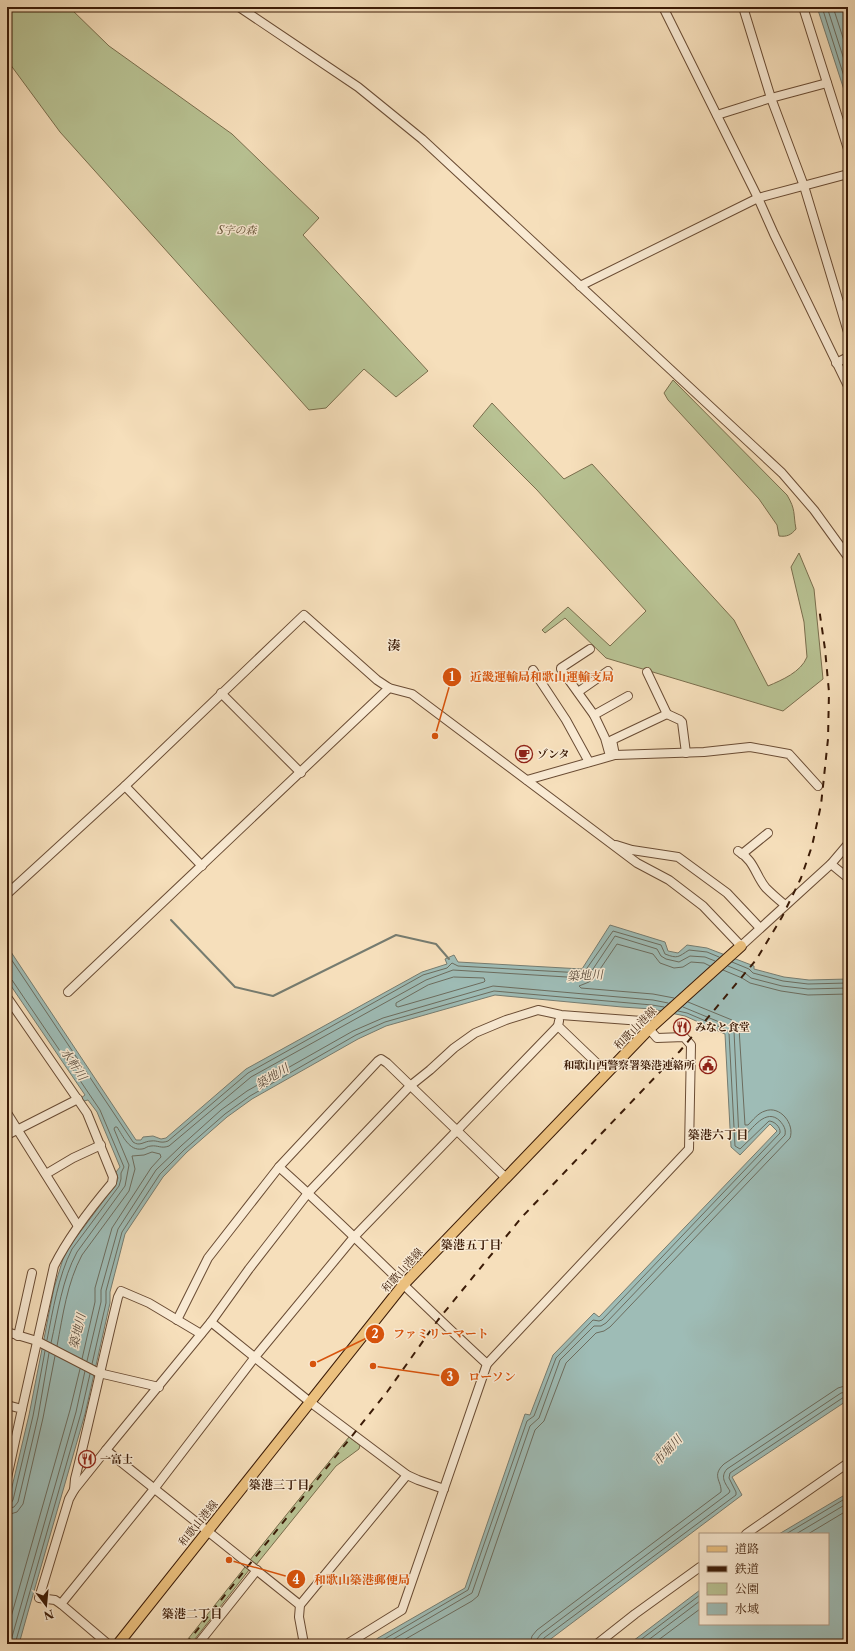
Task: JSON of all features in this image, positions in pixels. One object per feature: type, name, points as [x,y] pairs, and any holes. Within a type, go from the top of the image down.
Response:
[{"type":"main road","name":"和歌山港線","points":[[118,1644],[403,1285],[649,1029],[741,946]]},
{"type":"street","points":[[239,7],[358,87],[422,139],[782,473],[814,510],[848,557]]},
{"type":"street","points":[[663,7],[758,198],[848,386]]},
{"type":"street","points":[[743,7],[771,98],[804,186],[848,332]]},
{"type":"street","points":[[803,7],[848,149]]},
{"type":"street","points":[[717,115],[771,98],[827,83]]},
{"type":"street","points":[[580,286],[758,198],[848,174]]},
{"type":"street","points":[[836,363],[848,357]]},
{"type":"street","points":[[7,894],[125,786],[304,615],[377,680],[390,688],[412,694],[637,863],[669,880],[703,906],[741,946],[831,864],[848,844]]},
{"type":"street","points":[[590,649],[561,668],[594,715],[612,755]]},
{"type":"street","points":[[533,670],[566,720],[589,762]]},
{"type":"street","points":[[578,692],[608,671]]},
{"type":"street","points":[[647,672],[667,714],[682,722],[686,753]]},
{"type":"street","points":[[68,992],[390,688]]},
{"type":"street","points":[[221,693],[301,773]]},
{"type":"street","points":[[594,715],[628,696]]},
{"type":"street","points":[[612,755],[612,740],[667,714]]},
{"type":"street","points":[[527,780],[612,755],[686,753],[750,747],[786,753],[818,786]]},
{"type":"street","points":[[125,786],[202,866]]},
{"type":"street","points":[[768,833],[740,852],[755,868],[766,888],[785,905]]},
{"type":"street","points":[[608,842],[632,850],[678,857],[727,893],[760,928]]},
{"type":"street","points":[[831,864],[848,878]]},
{"type":"street","points":[[7,997],[87,1114],[113,1177],[112,1183],[62,1249],[54,1266],[39,1342],[22,1409],[7,1478]]},
{"type":"street","points":[[108,1644],[55,1600],[39,1598],[69,1499],[74,1490],[106,1450],[211,1322],[249,1269],[308,1193],[410,1086],[454,1048],[475,1033],[506,1020],[538,1010],[560,1015],[642,1020],[657,1038],[684,1037],[692,1046],[690,1149],[487,1364],[402,1610],[347,1644]]},
{"type":"street","points":[[61,1604],[154,1489],[255,1358],[354,1237],[558,1026],[560,1015]]},
{"type":"street","points":[[558,1026],[607,1073]]},
{"type":"street","points":[[177,1320],[208,1258],[279,1167],[378,1061],[381,1060],[387,1063],[506,1178]]},
{"type":"street","points":[[7,1135],[78,1099]]},
{"type":"street","points":[[7,1113],[78,1226]]},
{"type":"street","points":[[46,1174],[73,1158],[101,1145]]},
{"type":"street","points":[[279,1167],[354,1237],[438,1320],[487,1364]]},
{"type":"street","points":[[18,1336],[32,1273]]},
{"type":"street","points":[[74,1490],[75,1479],[95,1398],[98,1372],[118,1298],[121,1292],[149,1303],[201,1334]]},
{"type":"street","points":[[211,1322],[310,1402],[407,1475],[444,1489]]},
{"type":"street","points":[[7,1332],[39,1342],[98,1372],[159,1386]]},
{"type":"street","points":[[7,1405],[22,1409]]},
{"type":"street","points":[[106,1450],[300,1604]]},
{"type":"street","points":[[747,1533],[848,1463]]},
{"type":"street","points":[[304,1644],[299,1617],[300,1604],[407,1475]]},
{"type":"street","points":[[597,1644],[635,1614],[699,1568]]},
{"type":"street","points":[[198,1644],[257,1570]]},
{"type":"green space","name":"S字の森","points":[[7,7],[69,7],[109,46],[232,134],[319,218],[303,235],[428,371],[396,397],[364,369],[326,408],[309,410],[60,132],[7,60]]},
{"type":"green space","points":[[673,380],[787,495],[794,512],[796,529],[792,533],[787,536],[779,536],[777,525],[759,499],[668,400],[664,393]]},
{"type":"green space","points":[[492,403],[564,479],[592,464],[734,620],[768,686],[796,671],[807,657],[804,622],[791,567],[799,553],[814,589],[823,679],[783,711],[606,658],[565,618],[545,633],[542,630],[568,607],[610,646],[646,611],[537,490],[473,426]]},
{"type":"green space","points":[[349,1437],[360,1445],[359,1449],[336,1466],[256,1565],[250,1560]]},
{"type":"green space","points":[[245,1567],[249,1570],[191,1644],[184,1644]]},
{"type":"water","points":[[817,7],[848,7],[847,99]]},
{"type":"water","points":[[610,925],[665,942],[668,951],[678,953],[687,945],[707,948],[754,966],[754,969],[784,977],[809,980],[848,979],[848,1400],[732,1477],[742,1495],[544,1644],[370,1644],[465,1588],[525,1414],[530,1415],[553,1355],[594,1313],[599,1317],[777,1131],[770,1124],[740,1155],[731,1147],[725,1034],[685,1016],[652,1009],[495,995],[386,1026],[358,1039],[252,1099],[227,1117],[187,1152],[163,1177],[125,1234],[110,1292],[110,1303],[85,1414],[19,1644],[7,1644],[7,1508],[29,1415],[54,1288],[63,1259],[69,1247],[116,1184],[118,1178],[116,1172],[120,1167],[97,1112],[88,1100],[84,1101],[81,1098],[85,1095],[7,980],[7,946],[136,1140],[141,1140],[143,1137],[153,1136],[161,1139],[166,1138],[246,1069],[422,972],[447,964],[445,959],[454,955],[458,962],[582,969]]},
{"type":"water","points":[[848,1493],[848,1644],[629,1644],[699,1591],[699,1625],[829,1625],[829,1533],[781,1533]]},
{"type":"waterway","points":[[171,920],[235,987],[273,996],[396,935],[436,944],[449,959]]},
{"type":"railway","points":[[186,1644],[387,1392],[438,1320],[522,1217],[680,1051],[756,960],[782,917],[801,878],[812,846],[821,805],[828,739],[829,692],[819,608]]},
{"type":"place","name":"近畿運輸局和歌山運輸支局","points":[[435,736]]},
{"type":"place","name":"ゾンタ","points":[[524,754]]},
{"type":"place","name":"みなと食堂","points":[[682,1027]]},
{"type":"place","name":"和歌山西警察署築港連絡所","points":[[708,1065]]},
{"type":"place","name":"ファミリーマート","points":[[313,1364]]},
{"type":"place","name":"ローソン","points":[[373,1366]]},
{"type":"place","name":"一富士","points":[[87,1459]]},
{"type":"place","name":"和歌山築港郵便局","points":[[229,1560]]},
{"type":"district","name":"湊","points":[[394,645]]},
{"type":"district","name":"築港六丁目","points":[[718,1134]]},
{"type":"district","name":"築港五丁目","points":[[471,1244]]},
{"type":"district","name":"築港三丁目","points":[[279,1484]]},
{"type":"district","name":"築港二丁目","points":[[192,1613]]},
{"type":"water label","name":"築地川","points":[[585,975]]},
{"type":"water label","name":"水軒川","points":[[74,1064]]},
{"type":"water label","name":"築地川","points":[[272,1076]]},
{"type":"water label","name":"築地川","points":[[77,1331]]},
{"type":"water label","name":"市堀川","points":[[667,1450]]}]
